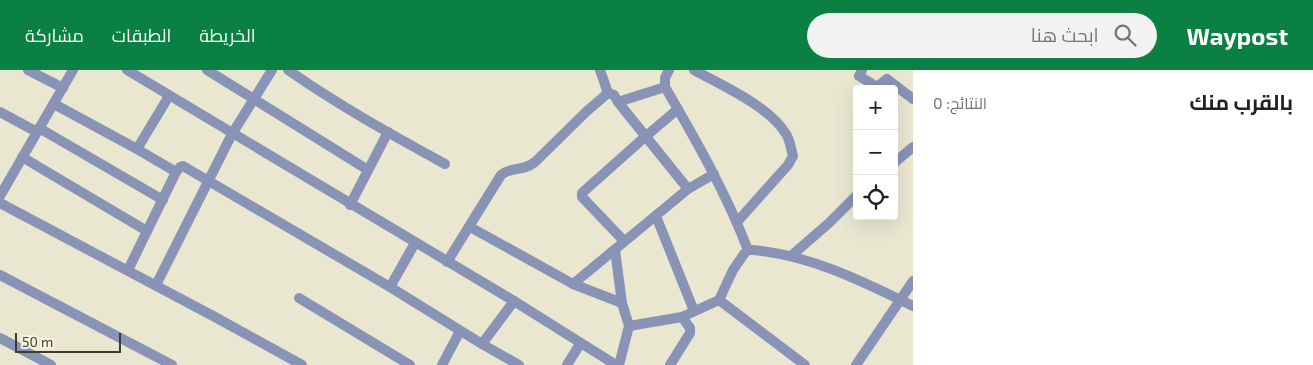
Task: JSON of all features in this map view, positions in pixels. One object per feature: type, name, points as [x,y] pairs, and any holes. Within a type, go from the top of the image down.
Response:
[{"type":"street","points":[[28,70],[63,88]]},
{"type":"street","points":[[0,196],[4,179],[22,157],[73,70]]},
{"type":"street","points":[[127,70],[514,301],[580,344],[617,365],[629,326],[622,303],[615,250]]},
{"type":"street","points":[[207,70],[368,170]]},
{"type":"street","points":[[156,285],[232,134],[270,70]]},
{"type":"street","points":[[288,70],[306,83],[388,132],[446,164]]},
{"type":"street","points":[[600,70],[608,93]]},
{"type":"street","points":[[669,70],[665,78],[665,87],[714,174],[748,250]]},
{"type":"street","points":[[694,70],[766,111],[787,135],[791,148],[793,156],[788,165],[737,222]]},
{"type":"street","points":[[862,70],[859,76],[877,88],[887,79],[913,99]]},
{"type":"street","points":[[618,102],[665,87]]},
{"type":"street","points":[[608,93],[614,95],[688,190]]},
{"type":"street","points":[[447,262],[501,175],[507,170],[527,168],[535,162],[608,93]]},
{"type":"street","points":[[138,149],[169,96]]},
{"type":"street","points":[[54,104],[138,149],[176,172]]},
{"type":"street","points":[[624,241],[582,197],[582,193],[678,109]]},
{"type":"street","points":[[0,112],[38,130],[163,200]]},
{"type":"street","points":[[350,204],[388,132]]},
{"type":"street","points":[[898,160],[913,147]]},
{"type":"street","points":[[22,157],[147,231]]},
{"type":"street","points":[[128,270],[176,172],[183,166],[390,287],[512,363]]},
{"type":"street","points":[[573,284],[688,190],[714,174]]},
{"type":"street","points":[[791,256],[853,199]]},
{"type":"street","points":[[0,202],[302,365]]},
{"type":"street","points":[[656,216],[694,312]]},
{"type":"street","points":[[470,227],[573,284],[622,303]]},
{"type":"street","points":[[390,287],[415,243]]},
{"type":"street","points":[[748,250],[791,256],[845,274],[913,306]]},
{"type":"street","points":[[629,326],[682,317],[719,300],[733,270],[748,250]]},
{"type":"street","points":[[0,275],[172,365]]},
{"type":"street","points":[[856,365],[913,281]]},
{"type":"street","points":[[299,298],[410,365]]},
{"type":"street","points":[[719,300],[805,365]]},
{"type":"street","points":[[482,344],[514,301]]},
{"type":"street","points":[[670,365],[690,333],[690,328],[682,317]]},
{"type":"street","points":[[442,365],[460,330]]},
{"type":"street","points":[[0,338],[51,365]]},
{"type":"street","points":[[567,365],[580,344]]}]
